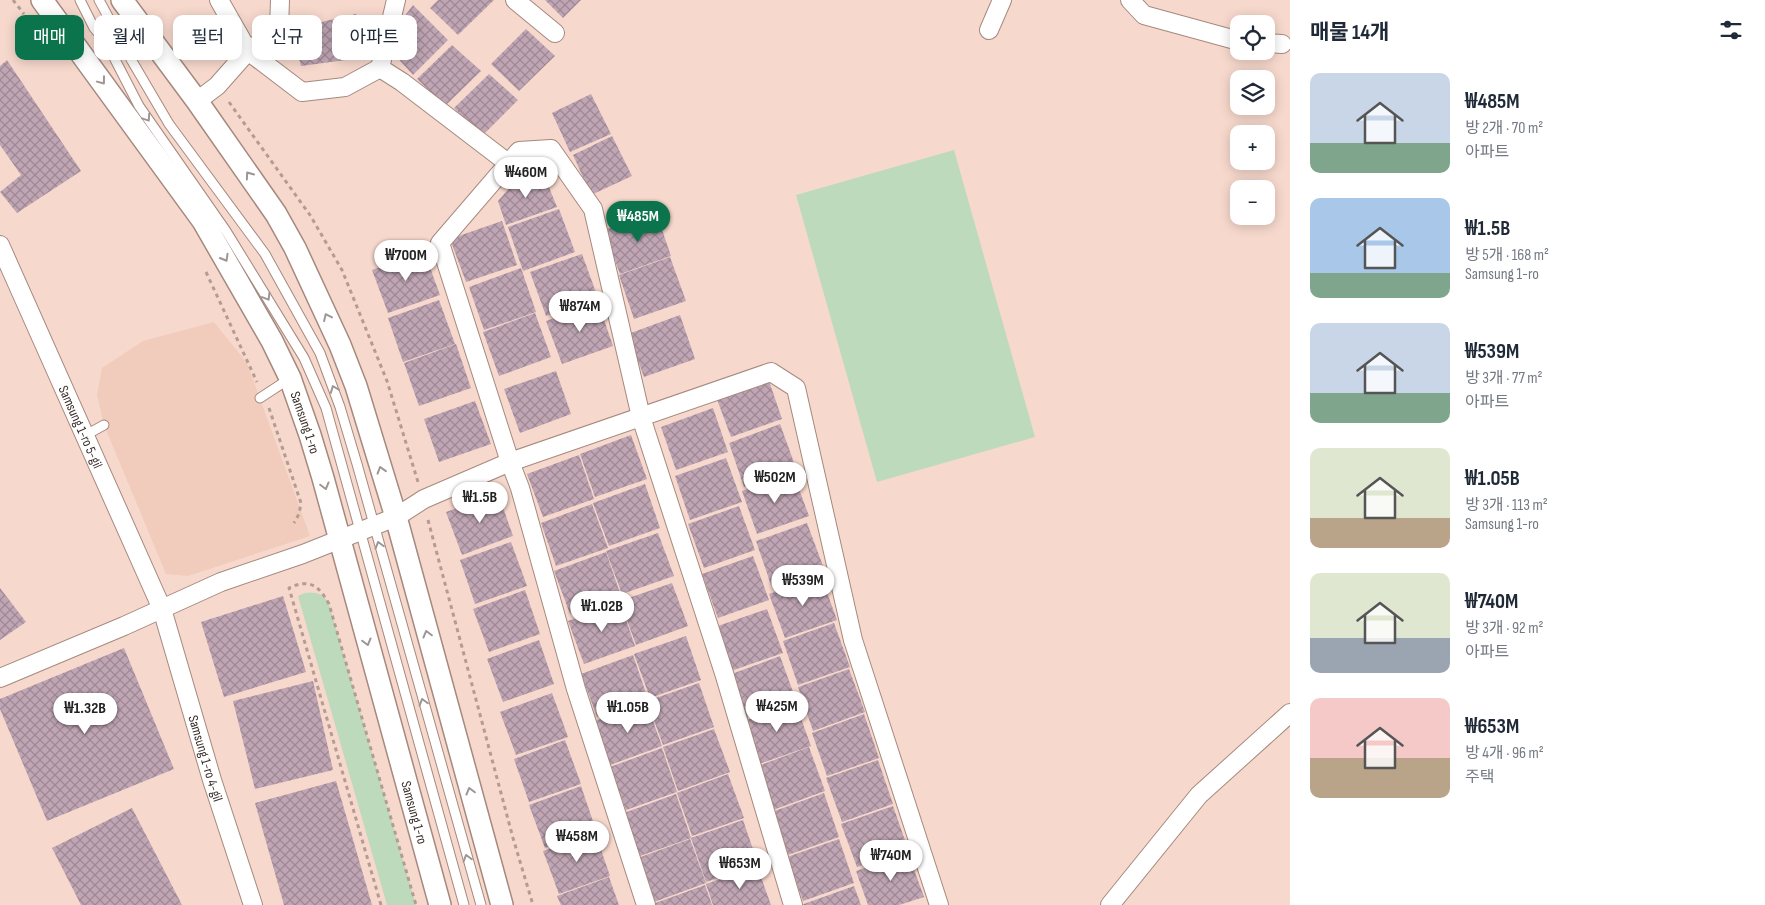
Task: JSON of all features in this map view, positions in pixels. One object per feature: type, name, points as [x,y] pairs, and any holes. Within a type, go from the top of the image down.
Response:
[{"type":"street","name":"Samsung 1-ro","points":[[42,0],[204,221],[272,341],[290,378],[310,436],[440,905]]},
{"type":"street","points":[[122,0],[198,101],[276,214],[295,248],[340,345],[356,386],[396,517],[502,905]]},
{"type":"street","points":[[219,0],[248,51],[302,92],[345,87],[380,68],[396,0]]},
{"type":"street","points":[[198,101],[217,86],[248,51],[278,29],[280,0]]},
{"type":"street","points":[[515,0],[555,33]]},
{"type":"street","points":[[989,30],[1002,0]]},
{"type":"street","points":[[1130,0],[1144,15],[1230,39]]},
{"type":"street","points":[[380,68],[402,82],[508,163]]},
{"type":"street","points":[[646,905],[576,688],[520,488],[440,243],[519,151],[551,149],[593,209],[641,417],[724,673],[793,905]]},
{"type":"street","name":"Samsung 1-ro 5-gil","points":[[0,245],[162,609]]},
{"type":"street","points":[[0,678],[221,582],[302,554],[396,517],[424,499],[510,462],[771,372],[796,388],[853,640],[939,905]]},
{"type":"street","name":"Samsung 1-ro 4-gil","points":[[162,609],[212,780],[253,905]]},
{"type":"street","points":[[1110,905],[1199,794],[1290,713]]},
{"type":"lane","points":[[80,0],[94,28],[106,42],[139,106],[226,231],[304,358],[326,408],[367,528],[481,905]]},
{"type":"lane","points":[[99,0],[169,124],[265,254],[320,353],[340,407],[367,528],[464,905]]},
{"type":"lane","points":[[262,397],[290,378]]},
{"type":"lane","points":[[84,436],[104,425]]},
{"type":"path","points":[[13,0],[24,15]]},
{"type":"path","points":[[203,266],[262,397],[301,503],[299,514],[294,523]]},
{"type":"path","points":[[382,905],[289,588],[295,585],[310,584],[319,589],[329,604],[416,905]]},
{"type":"shaded area","points":[[214,322],[247,363],[310,536],[188,576],[166,574],[104,425],[97,395],[102,368],[143,341]]},
{"type":"green space","points":[[954,150],[1035,437],[877,482],[796,195]]},
{"type":"green space","points":[[305,593],[319,594],[329,604],[416,905],[387,905],[298,596]]},
{"type":"building","points":[[438,0],[494,0],[458,35],[430,8]]},
{"type":"building","points":[[545,0],[581,0],[563,18]]},
{"type":"building","points":[[413,5],[448,40],[413,75],[399,60],[417,60],[417,15],[406,15]]},
{"type":"building","points":[[332,20],[332,60],[346,60],[301,66],[299,60],[322,60],[322,22]]},
{"type":"building","points":[[526,29],[555,56],[519,91],[491,64]]},
{"type":"building","points":[[452,45],[481,71],[445,106],[417,79]]},
{"type":"building","points":[[7,60],[81,171],[17,213],[0,192],[21,175],[0,145],[0,66]]},
{"type":"building","points":[[489,74],[518,100],[482,136],[454,108]]},
{"type":"building","points":[[591,94],[611,134],[570,152],[552,113]]},
{"type":"building","points":[[612,136],[632,176],[591,195],[573,155]]},
{"type":"building","points":[[523,172],[546,180],[557,207],[506,225],[498,201]]},
{"type":"building","points":[[559,209],[575,252],[523,271],[508,227]]},
{"type":"building","points":[[656,212],[671,256],[620,274],[604,230]]},
{"type":"building","points":[[502,221],[517,265],[466,282],[450,239]]},
{"type":"building","points":[[424,251],[440,295],[388,313],[372,270]]},
{"type":"building","points":[[582,254],[598,298],[546,316],[530,272]]},
{"type":"building","points":[[670,257],[686,301],[634,319],[619,275]]},
{"type":"building","points":[[521,268],[536,312],[484,330],[469,287]]},
{"type":"building","points":[[439,300],[455,344],[403,362],[388,318]]},
{"type":"building","points":[[598,302],[613,346],[562,364],[546,321]]},
{"type":"building","points":[[535,313],[551,357],[499,376],[483,332]]},
{"type":"building","points":[[680,315],[695,359],[644,377],[628,334]]},
{"type":"building","points":[[456,344],[471,388],[419,406],[404,363]]},
{"type":"building","points":[[556,371],[571,414],[520,433],[504,389]]},
{"type":"building","points":[[767,375],[782,419],[731,437],[715,394]]},
{"type":"building","points":[[475,401],[491,444],[439,462],[424,419]]},
{"type":"building","points":[[713,408],[728,452],[676,470],[661,427]]},
{"type":"building","points":[[780,424],[796,468],[744,487],[729,443]]},
{"type":"building","points":[[631,435],[647,479],[595,497],[580,454]]},
{"type":"building","points":[[579,455],[594,499],[543,517],[527,474]]},
{"type":"building","points":[[726,458],[742,502],[690,520],[675,476]]},
{"type":"building","points":[[793,473],[809,516],[757,534],[742,491]]},
{"type":"building","points":[[645,484],[660,528],[609,546],[593,503]]},
{"type":"building","points":[[498,493],[513,536],[462,555],[446,512]]},
{"type":"building","points":[[592,504],[608,548],[556,566],[541,523]]},
{"type":"building","points":[[739,506],[755,550],[704,568],[688,524]]},
{"type":"building","points":[[807,523],[823,566],[771,585],[756,541]]},
{"type":"building","points":[[658,533],[674,576],[622,594],[606,551]]},
{"type":"building","points":[[511,542],[527,586],[475,604],[460,560]]},
{"type":"building","points":[[606,552],[621,596],[570,614],[554,571]]},
{"type":"building","points":[[753,556],[769,600],[718,618],[702,574]]},
{"type":"building","points":[[821,576],[837,620],[785,638],[769,594]]},
{"type":"building","points":[[672,583],[688,626],[636,645],[620,601]]},
{"type":"building","points":[[0,588],[26,622],[0,640]]},
{"type":"building","points":[[525,590],[540,634],[489,652],[473,609]]},
{"type":"building","points":[[283,596],[306,672],[224,697],[201,622]]},
{"type":"building","points":[[620,602],[635,646],[584,664],[568,621]]},
{"type":"building","points":[[767,609],[783,653],[731,671],[715,627]]},
{"type":"building","points":[[834,623],[850,667],[798,685],[783,641]]},
{"type":"building","points":[[686,636],[701,680],[650,698],[634,654]]},
{"type":"building","points":[[539,640],[554,684],[503,702],[487,659]]},
{"type":"building","points":[[124,648],[174,769],[47,821],[0,709],[0,699]]},
{"type":"building","points":[[633,655],[648,699],[597,717],[581,674]]},
{"type":"building","points":[[780,656],[796,700],[744,718],[729,675]]},
{"type":"building","points":[[849,669],[865,712],[813,731],[798,687]]},
{"type":"building","points":[[313,681],[333,770],[255,789],[233,701]]},
{"type":"building","points":[[699,683],[714,727],[663,745],[647,701]]},
{"type":"building","points":[[552,693],[568,737],[516,755],[500,712]]},
{"type":"building","points":[[646,702],[662,746],[610,765],[595,721]]},
{"type":"building","points":[[795,702],[811,746],[759,764],[744,721]]},
{"type":"building","points":[[864,714],[879,758],[827,776],[812,733]]},
{"type":"building","points":[[714,729],[730,772],[678,791],[663,747]]},
{"type":"building","points":[[565,740],[581,784],[529,802],[514,759]]},
{"type":"building","points":[[809,747],[825,791],[773,810],[758,766]]},
{"type":"building","points":[[662,748],[677,792],[626,810],[610,767]]},
{"type":"building","points":[[878,760],[893,804],[842,822],[826,778]]},
{"type":"building","points":[[728,774],[744,818],[692,836],[677,793]]},
{"type":"building","points":[[336,781],[372,905],[284,905],[255,803]]},
{"type":"building","points":[[581,786],[596,830],[545,848],[529,805]]},
{"type":"building","points":[[824,793],[839,837],[788,855],[772,812]]},
{"type":"building","points":[[676,794],[691,838],[640,856],[624,813]]},
{"type":"building","points":[[893,806],[908,849],[857,867],[841,824]]},
{"type":"building","points":[[132,808],[182,905],[81,905],[52,848]]},
{"type":"building","points":[[743,820],[758,864],[706,882],[691,838]]},
{"type":"building","points":[[595,832],[610,876],[559,894],[543,851]]},
{"type":"building","points":[[690,839],[706,883],[654,902],[638,858]]},
{"type":"building","points":[[839,839],[854,883],[803,901],[787,857]]},
{"type":"building","points":[[908,853],[924,897],[899,905],[868,905],[856,871]]},
{"type":"building","points":[[757,866],[771,905],[713,905],[706,884]]},
{"type":"building","points":[[609,877],[619,905],[561,905],[557,896]]},
{"type":"building","points":[[705,885],[712,905],[650,905]]},
{"type":"building","points":[[854,886],[861,905],[801,905]]}]
